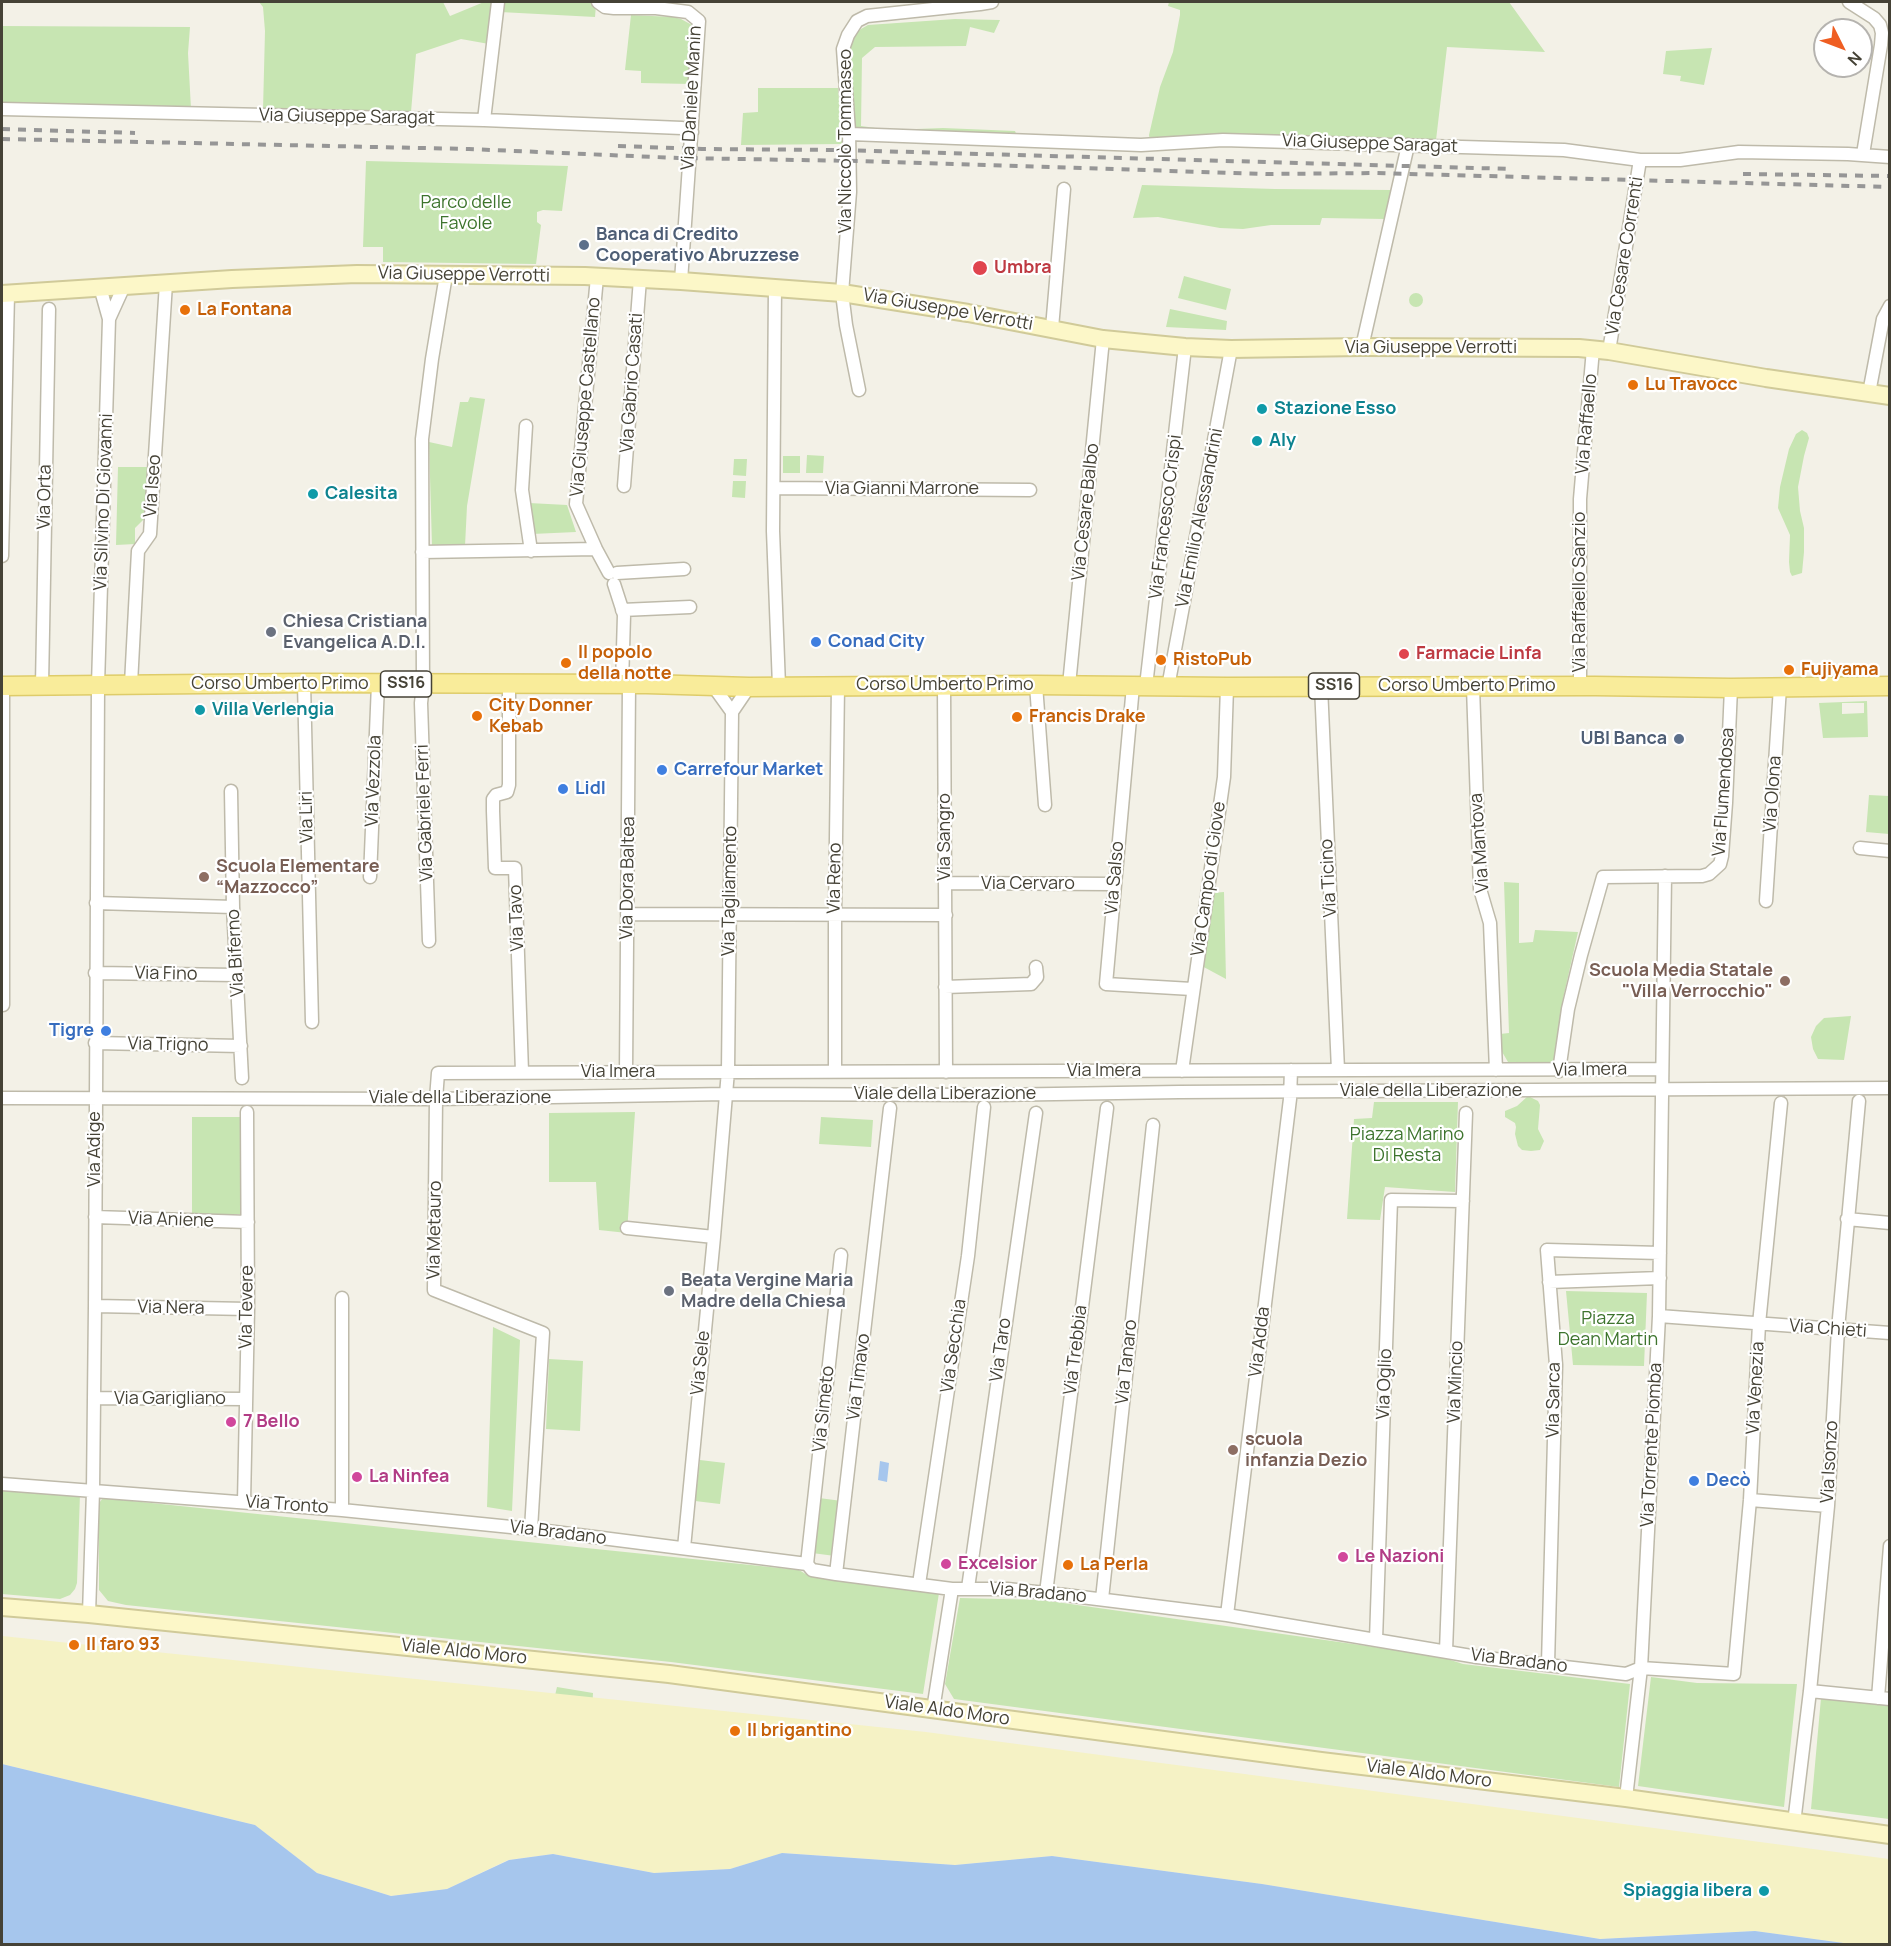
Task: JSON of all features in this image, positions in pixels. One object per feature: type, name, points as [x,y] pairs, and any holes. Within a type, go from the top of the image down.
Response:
[{"type":"main road","name":"Corso Umberto Primo","points":[[2,686],[304,683],[626,684],[714,687],[1069,685],[1731,688],[1890,686]]},
{"type":"street","points":[[484,120],[498,2]]},
{"type":"street","name":"Via Daniele Manin","points":[[598,2],[605,7],[656,8],[688,12],[696,17],[700,25],[681,281]]},
{"type":"street","name":"Via Niccolò Tommaseo","points":[[859,390],[842,293],[850,192],[850,134],[843,49],[848,34],[857,21],[867,16],[992,2]]},
{"type":"street","points":[[1849,2],[1874,18],[1880,25],[1882,33],[1863,154]]},
{"type":"street","name":"Via Giuseppe Saragat","points":[[2,109],[484,120],[682,128],[692,132]]},
{"type":"street","name":"Via Giuseppe Saragat","points":[[850,134],[1141,145],[1223,141],[1564,150],[1640,160],[1680,160],[1739,152],[1863,154],[1890,157]]},
{"type":"street","points":[[1362,347],[1408,145]]},
{"type":"street","name":"Via Cesare Correnti","points":[[1601,350],[1640,160]]},
{"type":"street","points":[[1052,328],[1064,189]]},
{"type":"street","name":"Via Giuseppe Verrotti","points":[[5,294],[324,275],[597,277],[681,281],[842,293],[1052,328],[1103,339],[1185,347],[1601,350],[1890,396]]},
{"type":"street","name":"Via Gabriele Ferri","points":[[429,940],[421,703],[423,685],[422,439],[446,275]]},
{"type":"street","name":"Via Giuseppe Castellano","points":[[597,277],[576,504],[596,549],[614,577],[624,615],[626,684]]},
{"type":"street","name":"Via Gabrio Casati","points":[[624,486],[640,279]]},
{"type":"street","name":"Via Iseo","points":[[131,684],[138,550],[150,534],[166,284]]},
{"type":"street","name":"Via Silvino Di Giovanni","points":[[109,319],[124,286]]},
{"type":"street","name":"Via Silvino Di Giovanni","points":[[98,685],[109,319],[100,287]]},
{"type":"street","points":[[775,287],[773,302],[774,580],[779,686]]},
{"type":"street","points":[[2,556],[5,294]]},
{"type":"street","points":[[1869,393],[1883,319],[1890,306]]},
{"type":"street","name":"Via Orta","points":[[42,685],[49,309]]},
{"type":"street","name":"Via Cesare Balbo","points":[[1069,685],[1103,339]]},
{"type":"street","name":"Via Francesco Crispi","points":[[1140,686],[1185,347]]},
{"type":"street","name":"Via Emilio Alessandrini","points":[[1168,687],[1231,349]]},
{"type":"street","name":"Via Raffaello","points":[[1580,499],[1601,350]]},
{"type":"street","points":[[526,426],[522,490],[531,551]]},
{"type":"street","name":"Via Gianni Marrone","points":[[774,488],[1030,490]]},
{"type":"street","name":"Via Raffaello Sanzio","points":[[1580,499],[1580,686]]},
{"type":"street","points":[[422,552],[596,549]]},
{"type":"street","points":[[614,577],[684,569]]},
{"type":"street","points":[[622,610],[690,607]]},
{"type":"street","name":"Via Liri","points":[[304,683],[312,1023]]},
{"type":"street","name":"Via Vezzola","points":[[370,877],[378,684]]},
{"type":"street","name":"Via Dora Baltea","points":[[626,684],[626,1072]]},
{"type":"street","name":"Via Adige","points":[[89,1614],[95,1306],[98,685]]},
{"type":"street","name":"Via Tavo","points":[[509,685],[510,785],[507,792],[496,795],[493,799],[493,811],[495,868],[515,868],[522,1072]]},
{"type":"street","points":[[1036,685],[1045,805]]},
{"type":"street","points":[[2,686],[3,1005]]},
{"type":"street","name":"Via Reno","points":[[835,1071],[838,686]]},
{"type":"street","name":"Via Sangro","points":[[945,686],[946,1072]]},
{"type":"street","name":"Via Salso","points":[[1140,686],[1106,984],[1192,989]]},
{"type":"street","name":"Via Ticino","points":[[1320,686],[1338,1070]]},
{"type":"street","points":[[714,687],[732,712],[749,687]]},
{"type":"street","name":"Via Campo di Giove","points":[[1182,1071],[1224,777],[1227,687]]},
{"type":"street","name":"Via Mantova","points":[[1473,687],[1480,889],[1490,923],[1496,1070]]},
{"type":"street","name":"Via Olona","points":[[1766,901],[1780,687]]},
{"type":"street","name":"Via Flumendosa","points":[[1559,1071],[1568,1010],[1603,877],[1702,876],[1709,874],[1720,864],[1726,803],[1731,688]]},
{"type":"street","name":"Via Tagliamento","points":[[728,1071],[732,712]]},
{"type":"street","name":"Via Biferno","points":[[231,791],[233,907],[242,1078]]},
{"type":"street","points":[[1860,848],[1890,851]]},
{"type":"street","name":"Via Torrente Piomba","points":[[1626,1798],[1641,1668],[1659,1316],[1665,876]]},
{"type":"street","name":"Via Cervaro","points":[[945,883],[1112,884]]},
{"type":"street","points":[[96,903],[233,907]]},
{"type":"street","points":[[627,914],[946,915]]},
{"type":"street","points":[[945,987],[1031,984],[1037,977],[1036,968]]},
{"type":"street","name":"Via Fino","points":[[95,973],[236,975]]},
{"type":"street","name":"Via Trigno","points":[[95,1044],[241,1046]]},
{"type":"street","name":"Via Imera","points":[[438,1073],[1661,1069]]},
{"type":"street","name":"Via Adda","points":[[1227,1615],[1291,1092],[1291,1070]]},
{"type":"street","name":"Via Sele","points":[[684,1548],[728,1071]]},
{"type":"street","name":"Via Metauro","points":[[438,1073],[434,1290],[543,1333],[531,1529]]},
{"type":"street","name":"Viale della Liberazione","points":[[2,1098],[436,1099],[726,1094],[993,1095],[1890,1088]]},
{"type":"street","name":"Via Isonzo","points":[[1794,1823],[1810,1691],[1828,1506],[1838,1329],[1859,1101]]},
{"type":"street","name":"Via Venezia","points":[[1734,1674],[1750,1500],[1759,1324],[1781,1103]]},
{"type":"street","name":"Via Secchia","points":[[919,1584],[968,1256],[984,1107]]},
{"type":"street","name":"Via Timavo","points":[[836,1574],[890,1108]]},
{"type":"street","name":"Via Trebbia","points":[[1046,1593],[1107,1108]]},
{"type":"street","name":"Via Tevere","points":[[244,1502],[248,1310],[247,1112]]},
{"type":"street","name":"Via Taro","points":[[968,1588],[1036,1113]]},
{"type":"street","name":"Via Mincio","points":[[1446,1651],[1466,1113]]},
{"type":"street","name":"Via Tanaro","points":[[1102,1599],[1153,1125]]},
{"type":"street","name":"Via Oglio","points":[[1376,1640],[1391,1200],[1463,1201]]},
{"type":"street","name":"Via Aniene","points":[[95,1217],[248,1222]]},
{"type":"street","points":[[1847,1219],[1890,1223]]},
{"type":"street","points":[[627,1228],[714,1237]]},
{"type":"street","name":"Via Sarca","points":[[1548,1664],[1556,1365],[1547,1250],[1660,1253]]},
{"type":"street","name":"Via Simeto","points":[[807,1564],[841,1255]]},
{"type":"street","points":[[1549,1282],[1660,1278]]},
{"type":"street","name":"Via Tronto","points":[[2,1484],[342,1510],[342,1298]]},
{"type":"street","name":"Via Nera","points":[[95,1306],[248,1310]]},
{"type":"street","name":"Via Chieti","points":[[1659,1316],[1890,1333]]},
{"type":"street","name":"Via Garigliano","points":[[94,1398],[246,1399]]},
{"type":"street","points":[[1750,1500],[1828,1506]]},
{"type":"street","name":"Via Bradano","points":[[342,1510],[531,1529],[684,1548],[807,1564],[812,1570],[951,1589],[1046,1593],[1227,1615],[1477,1657],[1626,1674],[1641,1668],[1734,1674]]},
{"type":"street","points":[[1810,1691],[1884,1699],[1890,1546]]},
{"type":"street","points":[[933,1710],[951,1589]]},
{"type":"street","name":"Viale Aldo Moro","points":[[2,1608],[89,1614],[648,1672],[1321,1761],[1626,1798],[1890,1835]]},
{"type":"green space","points":[[259,2],[443,2],[450,16],[484,2],[494,2],[489,44],[461,39],[416,54],[411,112],[263,110],[265,31],[263,7]]},
{"type":"green space","points":[[501,2],[593,2],[596,5],[595,17],[500,12]]},
{"type":"green space","points":[[1169,2],[1509,2],[1545,52],[1447,47],[1436,140],[1150,142],[1149,135],[1160,87],[1173,52],[1180,15],[1180,10],[1168,6]]},
{"type":"green space","points":[[631,15],[673,17],[692,25],[695,31],[691,84],[641,83],[641,71],[625,70]]},
{"type":"green space","points":[[955,19],[1000,20],[994,33],[970,27],[966,46],[875,47],[862,58],[861,126],[890,130],[943,128],[1015,131],[1017,136],[859,133],[851,126],[847,61],[851,39],[868,25]]},
{"type":"green space","points":[[2,26],[190,27],[188,53],[191,109],[2,105]]},
{"type":"green space","points":[[1712,48],[1704,85],[1680,81],[1681,76],[1663,74],[1666,51]]},
{"type":"green space","points":[[758,88],[838,88],[843,144],[741,145],[743,113],[758,112]]},
{"type":"green space","name":"Parco delle Favole","points":[[366,161],[568,166],[562,211],[537,212],[537,222],[541,225],[536,264],[383,262],[383,247],[363,247]]},
{"type":"green space","points":[[1142,185],[1391,190],[1385,219],[1322,218],[1320,225],[1271,225],[1243,229],[1220,228],[1158,217],[1133,218]]},
{"type":"green space","points":[[1184,276],[1231,289],[1226,310],[1178,298]]},
{"type":"green space","points":[[1413,293],[1419,293],[1423,300],[1419,307],[1413,307],[1409,303],[1409,297]]},
{"type":"green space","points":[[1170,309],[1227,321],[1226,330],[1166,327]]},
{"type":"green space","points":[[470,397],[485,399],[467,506],[465,546],[432,546],[429,442],[452,447],[460,402],[468,402]]},
{"type":"green space","points":[[1802,430],[1809,438],[1798,487],[1804,528],[1804,552],[1802,573],[1792,576],[1789,562],[1790,535],[1778,508],[1780,487],[1789,449],[1796,434]]},
{"type":"green space","points":[[807,455],[824,456],[823,473],[806,473]]},
{"type":"green space","points":[[783,456],[800,456],[800,473],[783,473]]},
{"type":"green space","points":[[734,459],[747,459],[746,476],[733,475]]},
{"type":"green space","points":[[118,467],[148,467],[145,518],[135,528],[135,544],[116,545]]},
{"type":"green space","points":[[733,481],[746,481],[745,498],[732,497]]},
{"type":"green space","points":[[529,503],[567,505],[576,532],[532,534]]},
{"type":"green space","points":[[1867,701],[1868,737],[1823,738],[1819,703]],"holes":[[[1842,703],[1864,703],[1864,713],[1842,714]]]},
{"type":"green space","points":[[1869,795],[1889,796],[1889,834],[1866,832]]},
{"type":"green space","points":[[1504,882],[1519,883],[1519,943],[1533,942],[1535,930],[1578,932],[1563,999],[1554,1064],[1515,1064],[1508,1062],[1501,1050],[1500,1034],[1509,1033]]},
{"type":"green space","points":[[1224,892],[1226,979],[1200,965],[1212,893]]},
{"type":"green space","points":[[1851,1016],[1844,1060],[1818,1059],[1811,1037],[1816,1026],[1824,1018]]},
{"type":"green space","points":[[1528,1096],[1538,1101],[1540,1105],[1538,1129],[1544,1141],[1540,1150],[1522,1150],[1518,1146],[1515,1123],[1505,1117],[1505,1111],[1517,1106]]},
{"type":"green space","name":"Piazza Marino Di Resta","points":[[1374,1102],[1458,1102],[1455,1192],[1385,1187],[1380,1220],[1347,1219],[1354,1119],[1372,1118]]},
{"type":"green space","points":[[635,1112],[627,1233],[599,1230],[596,1182],[549,1182],[549,1113]]},
{"type":"green space","points":[[192,1117],[240,1117],[240,1214],[192,1215]]},
{"type":"green space","points":[[821,1117],[873,1120],[871,1147],[819,1144]]},
{"type":"green space","name":"Piazza Dean Martin","points":[[1566,1291],[1647,1293],[1644,1366],[1573,1365]]},
{"type":"green space","points":[[493,1327],[520,1340],[512,1511],[487,1507]]},
{"type":"green space","points":[[549,1359],[583,1361],[580,1431],[546,1429]]},
{"type":"green space","points":[[700,1460],[725,1463],[720,1504],[695,1501]]},
{"type":"green space","points":[[2,1488],[80,1494],[77,1583],[70,1595],[60,1599],[2,1594]]},
{"type":"green space","points":[[103,1498],[799,1570],[809,1576],[939,1593],[923,1694],[671,1662],[126,1605],[108,1601],[99,1590],[99,1503]]},
{"type":"green space","points":[[819,1498],[842,1501],[835,1556],[812,1553]]},
{"type":"green space","points":[[960,1598],[1042,1600],[1438,1656],[1463,1664],[1630,1684],[1619,1787],[954,1699],[945,1684]]},
{"type":"green space","points":[[1651,1677],[1697,1683],[1797,1684],[1784,1807],[1638,1786]]},
{"type":"green space","points":[[557,1687],[593,1693],[592,1712],[552,1708]]},
{"type":"green space","points":[[1821,1698],[1889,1705],[1889,1819],[1811,1809]]},
{"type":"sand","points":[[2,1636],[926,1732],[1889,1859],[1889,1944],[1851,1944],[1755,1931],[1600,1939],[1262,1884],[1052,1856],[955,1865],[783,1853],[730,1869],[654,1873],[553,1854],[508,1860],[447,1889],[391,1896],[317,1873],[255,1825],[2,1764]]},
{"type":"water","points":[[880,1461],[889,1463],[887,1482],[878,1480]]},
{"type":"water","points":[[2,1764],[255,1825],[317,1873],[391,1896],[447,1889],[509,1860],[553,1854],[654,1873],[730,1869],[782,1853],[955,1865],[1052,1856],[1262,1884],[1600,1939],[1755,1931],[1851,1944],[2,1944]]},
{"type":"railway","points":[[2,129],[135,133]]},
{"type":"railway","points":[[2,139],[469,149],[678,158],[861,161],[1267,174],[1375,173],[1890,187]]},
{"type":"railway","points":[[618,146],[1512,169]]},
{"type":"railway","points":[[1743,174],[1890,176]]},
{"type":"place","name":"Banca di Credito Cooperativo Abruzzese","points":[[584,245]]},
{"type":"place","name":"Umbra","points":[[980,268]]},
{"type":"place","name":"La Fontana","points":[[185,310]]},
{"type":"place","name":"Lu Travocc","points":[[1633,385]]},
{"type":"place","name":"Stazione Esso","points":[[1262,409]]},
{"type":"place","name":"Aly","points":[[1257,441]]},
{"type":"place","name":"Calesita","points":[[313,494]]},
{"type":"place","name":"Chiesa Cristiana Evangelica A.D.I.","points":[[271,632]]},
{"type":"place","name":"Conad City","points":[[816,642]]},
{"type":"place","name":"Farmacie Linfa","points":[[1404,654]]},
{"type":"place","name":"RistoPub","points":[[1161,660]]},
{"type":"place","name":"Il popolo della notte","points":[[566,663]]},
{"type":"place","name":"Fujiyama","points":[[1789,670]]},
{"type":"place","name":"Villa Verlengia","points":[[200,710]]},
{"type":"place","name":"City Donner Kebab","points":[[477,716]]},
{"type":"place","name":"Francis Drake","points":[[1017,717]]},
{"type":"place","name":"UBI Banca","points":[[1679,739]]},
{"type":"place","name":"Carrefour Market","points":[[662,770]]},
{"type":"place","name":"Lidl","points":[[563,789]]},
{"type":"place","name":"Scuola Elementare “Mazzocco”","points":[[204,877]]},
{"type":"place","name":"Scuola Media Statale \"Villa Verrocchio\"","points":[[1785,981]]},
{"type":"place","name":"Tigre","points":[[106,1031]]},
{"type":"place","name":"Beata Vergine Maria Madre della Chiesa","points":[[669,1291]]},
{"type":"place","name":"7 Bello","points":[[231,1422]]},
{"type":"place","name":"scuola infanzia Dezio","points":[[1233,1450]]},
{"type":"place","name":"La Ninfea","points":[[357,1477]]},
{"type":"place","name":"Decò","points":[[1694,1481]]},
{"type":"place","name":"Le Nazioni","points":[[1343,1557]]},
{"type":"place","name":"Excelsior","points":[[946,1564]]},
{"type":"place","name":"La Perla","points":[[1068,1565]]},
{"type":"place","name":"Il faro 93","points":[[74,1645]]},
{"type":"place","name":"Il brigantino","points":[[735,1731]]},
{"type":"place","name":"Spiaggia libera","points":[[1764,1891]]}]
